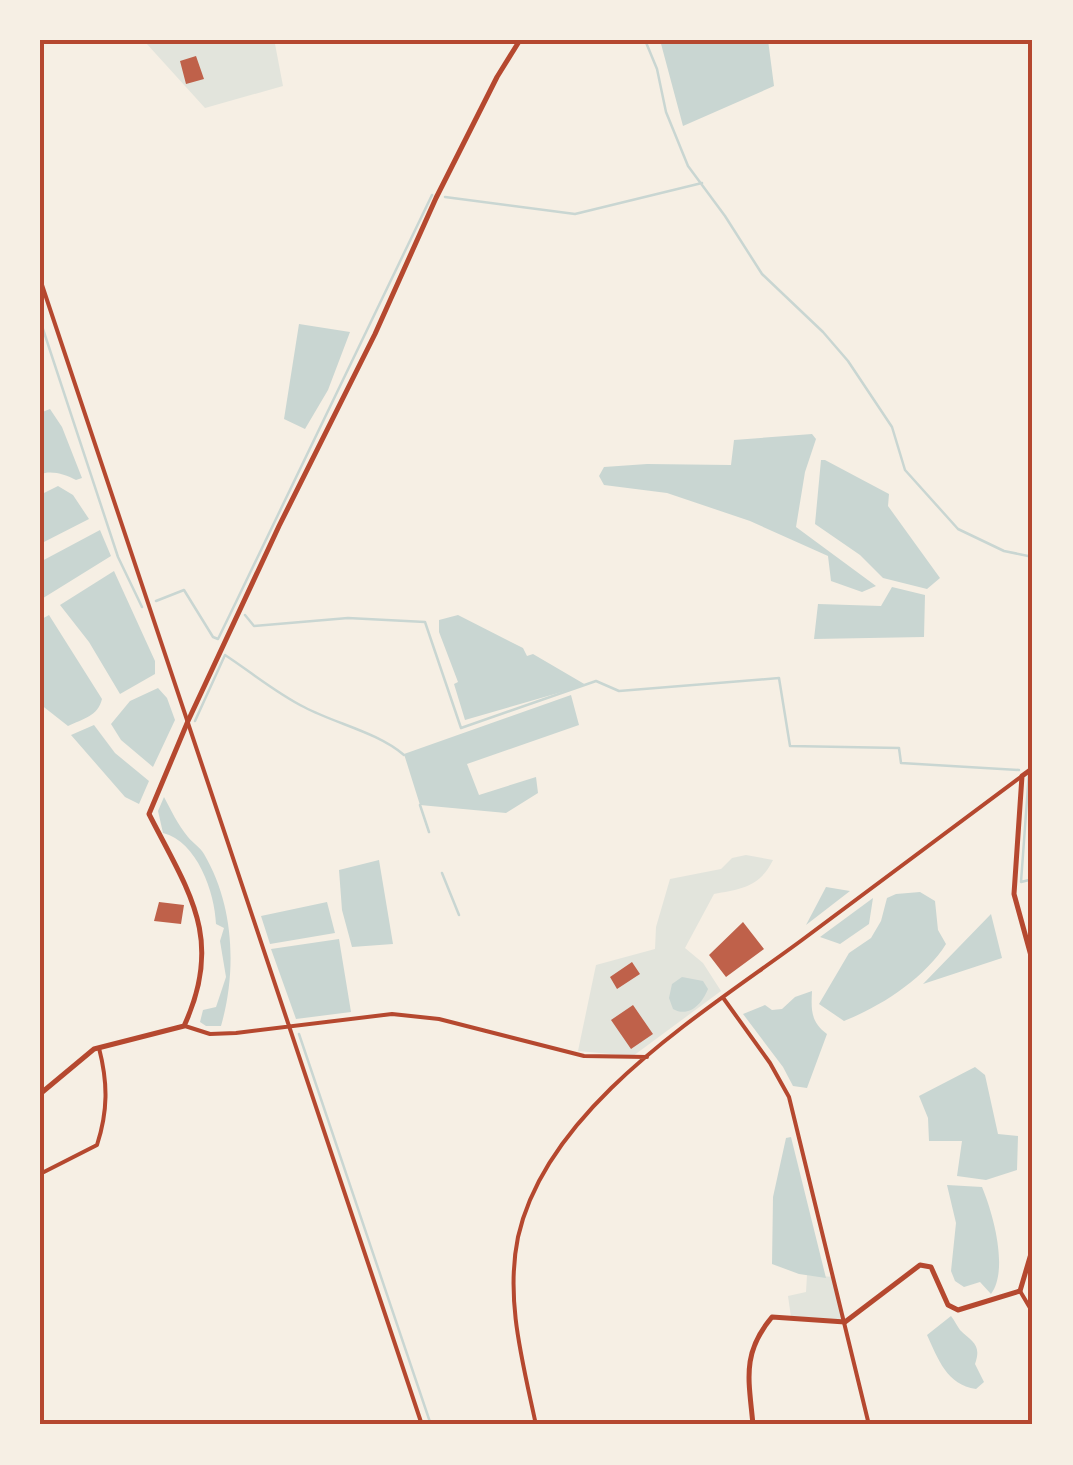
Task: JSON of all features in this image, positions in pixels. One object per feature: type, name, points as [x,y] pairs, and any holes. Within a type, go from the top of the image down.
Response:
[{"type":"street","points":[[184,1026],[200,976],[203,948],[188,884],[150,814],[188,720],[278,526],[375,334],[436,198],[520,40]]},
{"type":"street","points":[[40,279],[422,1425]]},
{"type":"street","points":[[536,1425],[514,1318],[513,1275],[518,1236],[549,1162],[595,1106],[647,1057],[1033,768]]},
{"type":"street","points":[[1022,776],[1014,894],[1033,963]]},
{"type":"street","points":[[723,999],[770,1063],[789,1097],[869,1425]]},
{"type":"street","points":[[40,1094],[94,1050],[184,1026],[210,1034],[392,1014],[439,1019],[584,1056],[647,1057]]},
{"type":"street","points":[[40,1174],[97,1144],[107,1100],[100,1048]]},
{"type":"street","points":[[1033,1247],[1020,1291],[1033,1313]]},
{"type":"street","points":[[753,1425],[748,1371],[751,1349],[772,1318],[845,1322],[920,1265],[932,1267],[952,1308],[958,1310],[1020,1291]]},
{"type":"shaded area","points":[[127,40],[260,40],[275,44],[283,86],[205,108],[146,43]]},
{"type":"shaded area","points":[[660,40],[768,40],[774,86],[683,126]]},
{"type":"shaded area","points":[[299,324],[350,332],[328,390],[305,429],[284,419]]},
{"type":"shaded area","points":[[50,409],[62,427],[82,478],[40,474],[40,413]]},
{"type":"shaded area","points":[[812,434],[816,439],[805,472],[796,527],[876,586],[862,592],[831,581],[828,556],[750,521],[667,493],[604,485],[599,476],[604,467],[731,465],[734,440]]},
{"type":"shaded area","points":[[821,460],[889,494],[888,506],[940,578],[927,589],[883,578],[860,555],[815,524]]},
{"type":"shaded area","points":[[58,486],[73,495],[89,519],[40,544],[40,495]]},
{"type":"shaded area","points":[[100,530],[111,556],[40,600],[40,562]]},
{"type":"shaded area","points":[[114,571],[155,661],[155,674],[120,694],[89,642],[60,605]]},
{"type":"shaded area","points":[[892,587],[925,595],[924,637],[814,639],[818,604],[881,606]]},
{"type":"shaded area","points":[[49,615],[102,699],[93,713],[68,726],[40,704],[40,620]]},
{"type":"shaded area","points":[[458,615],[586,685],[465,720],[454,684],[458,682],[439,632],[439,620]]},
{"type":"shaded area","points":[[158,688],[167,698],[175,720],[153,767],[121,740],[111,724],[130,701]]},
{"type":"shaded area","points":[[571,695],[579,725],[467,764],[479,795],[536,777],[538,793],[506,813],[420,805],[404,754]]},
{"type":"shaded area","points":[[94,725],[115,753],[149,781],[139,804],[125,797],[71,735]]},
{"type":"shaded area","points":[[164,797],[184,832],[204,854],[222,895],[231,960],[221,1026],[200,1022],[203,1010],[216,1007],[226,977],[220,941],[224,928],[216,924],[208,884],[194,857],[175,838],[163,833],[158,811]]},
{"type":"shaded area","points":[[746,855],[773,860],[756,881],[714,894],[685,948],[703,963],[721,991],[633,1056],[578,1051],[596,965],[655,949],[656,927],[670,879],[721,869],[732,858]]},
{"type":"shaded area","points":[[379,860],[393,944],[352,947],[342,910],[339,870]]},
{"type":"shaded area","points":[[826,887],[850,891],[806,925]]},
{"type":"shaded area","points":[[920,892],[935,901],[938,930],[946,944],[937,956],[901,990],[844,1021],[819,1004],[849,953],[871,938],[887,898]]},
{"type":"shaded area","points":[[873,898],[869,924],[840,944],[820,937]]},
{"type":"shaded area","points":[[327,902],[335,933],[270,944],[261,916]]},
{"type":"shaded area","points":[[991,914],[1002,958],[923,984]]},
{"type":"shaded area","points":[[339,939],[351,1012],[296,1019],[271,949]]},
{"type":"shaded area","points":[[682,977],[703,981],[708,989],[699,1004],[684,1012],[673,1009],[669,998],[672,984]]},
{"type":"shaded area","points":[[812,991],[813,1016],[827,1034],[807,1088],[793,1086],[743,1014],[765,1005],[772,1010],[782,1009],[795,997]]},
{"type":"shaded area","points":[[975,1067],[985,1075],[998,1134],[1018,1136],[1017,1170],[986,1180],[957,1176],[962,1141],[929,1141],[928,1118],[919,1096]]},
{"type":"shaded area","points":[[791,1137],[826,1278],[772,1264],[773,1197],[786,1138]]},
{"type":"shaded area","points":[[947,1185],[982,1187],[999,1256],[999,1271],[991,1294],[980,1282],[964,1287],[955,1281],[951,1271],[956,1223]]},
{"type":"shaded area","points":[[807,1275],[834,1277],[845,1322],[791,1317],[788,1296],[806,1292]]},
{"type":"shaded area","points":[[951,1316],[976,1348],[975,1364],[984,1382],[976,1389],[951,1376],[927,1335]]},
{"type":"building","points":[[196,56],[204,79],[186,84],[180,61]]},
{"type":"building","points":[[159,902],[184,905],[181,924],[154,921]]},
{"type":"building","points":[[743,922],[764,949],[726,977],[709,955]]},
{"type":"building","points":[[632,962],[640,974],[617,989],[610,977]]},
{"type":"building","points":[[633,1005],[653,1034],[631,1049],[611,1020]]},
{"type":"waterway","points":[[645,40],[657,69],[666,112],[688,166],[762,274],[848,361],[892,427],[905,470],[958,529],[1004,551],[1033,557]]},
{"type":"waterway","points":[[445,197],[575,214],[702,183]]},
{"type":"waterway","points":[[236,602],[432,195]]},
{"type":"waterway","points":[[40,320],[118,557],[142,607]]},
{"type":"waterway","points":[[156,601],[184,590],[218,639],[236,602]]},
{"type":"waterway","points":[[245,615],[254,626],[348,618],[425,622],[461,728],[596,681],[619,691],[779,678],[790,746],[899,748],[901,763],[1019,770]]},
{"type":"waterway","points":[[195,721],[225,655],[294,701],[381,740],[404,755]]},
{"type":"waterway","points":[[1029,772],[1021,882],[1033,879]]},
{"type":"waterway","points":[[420,805],[429,832]]},
{"type":"waterway","points":[[442,873],[459,915]]},
{"type":"waterway","points":[[299,1034],[431,1425]]}]
